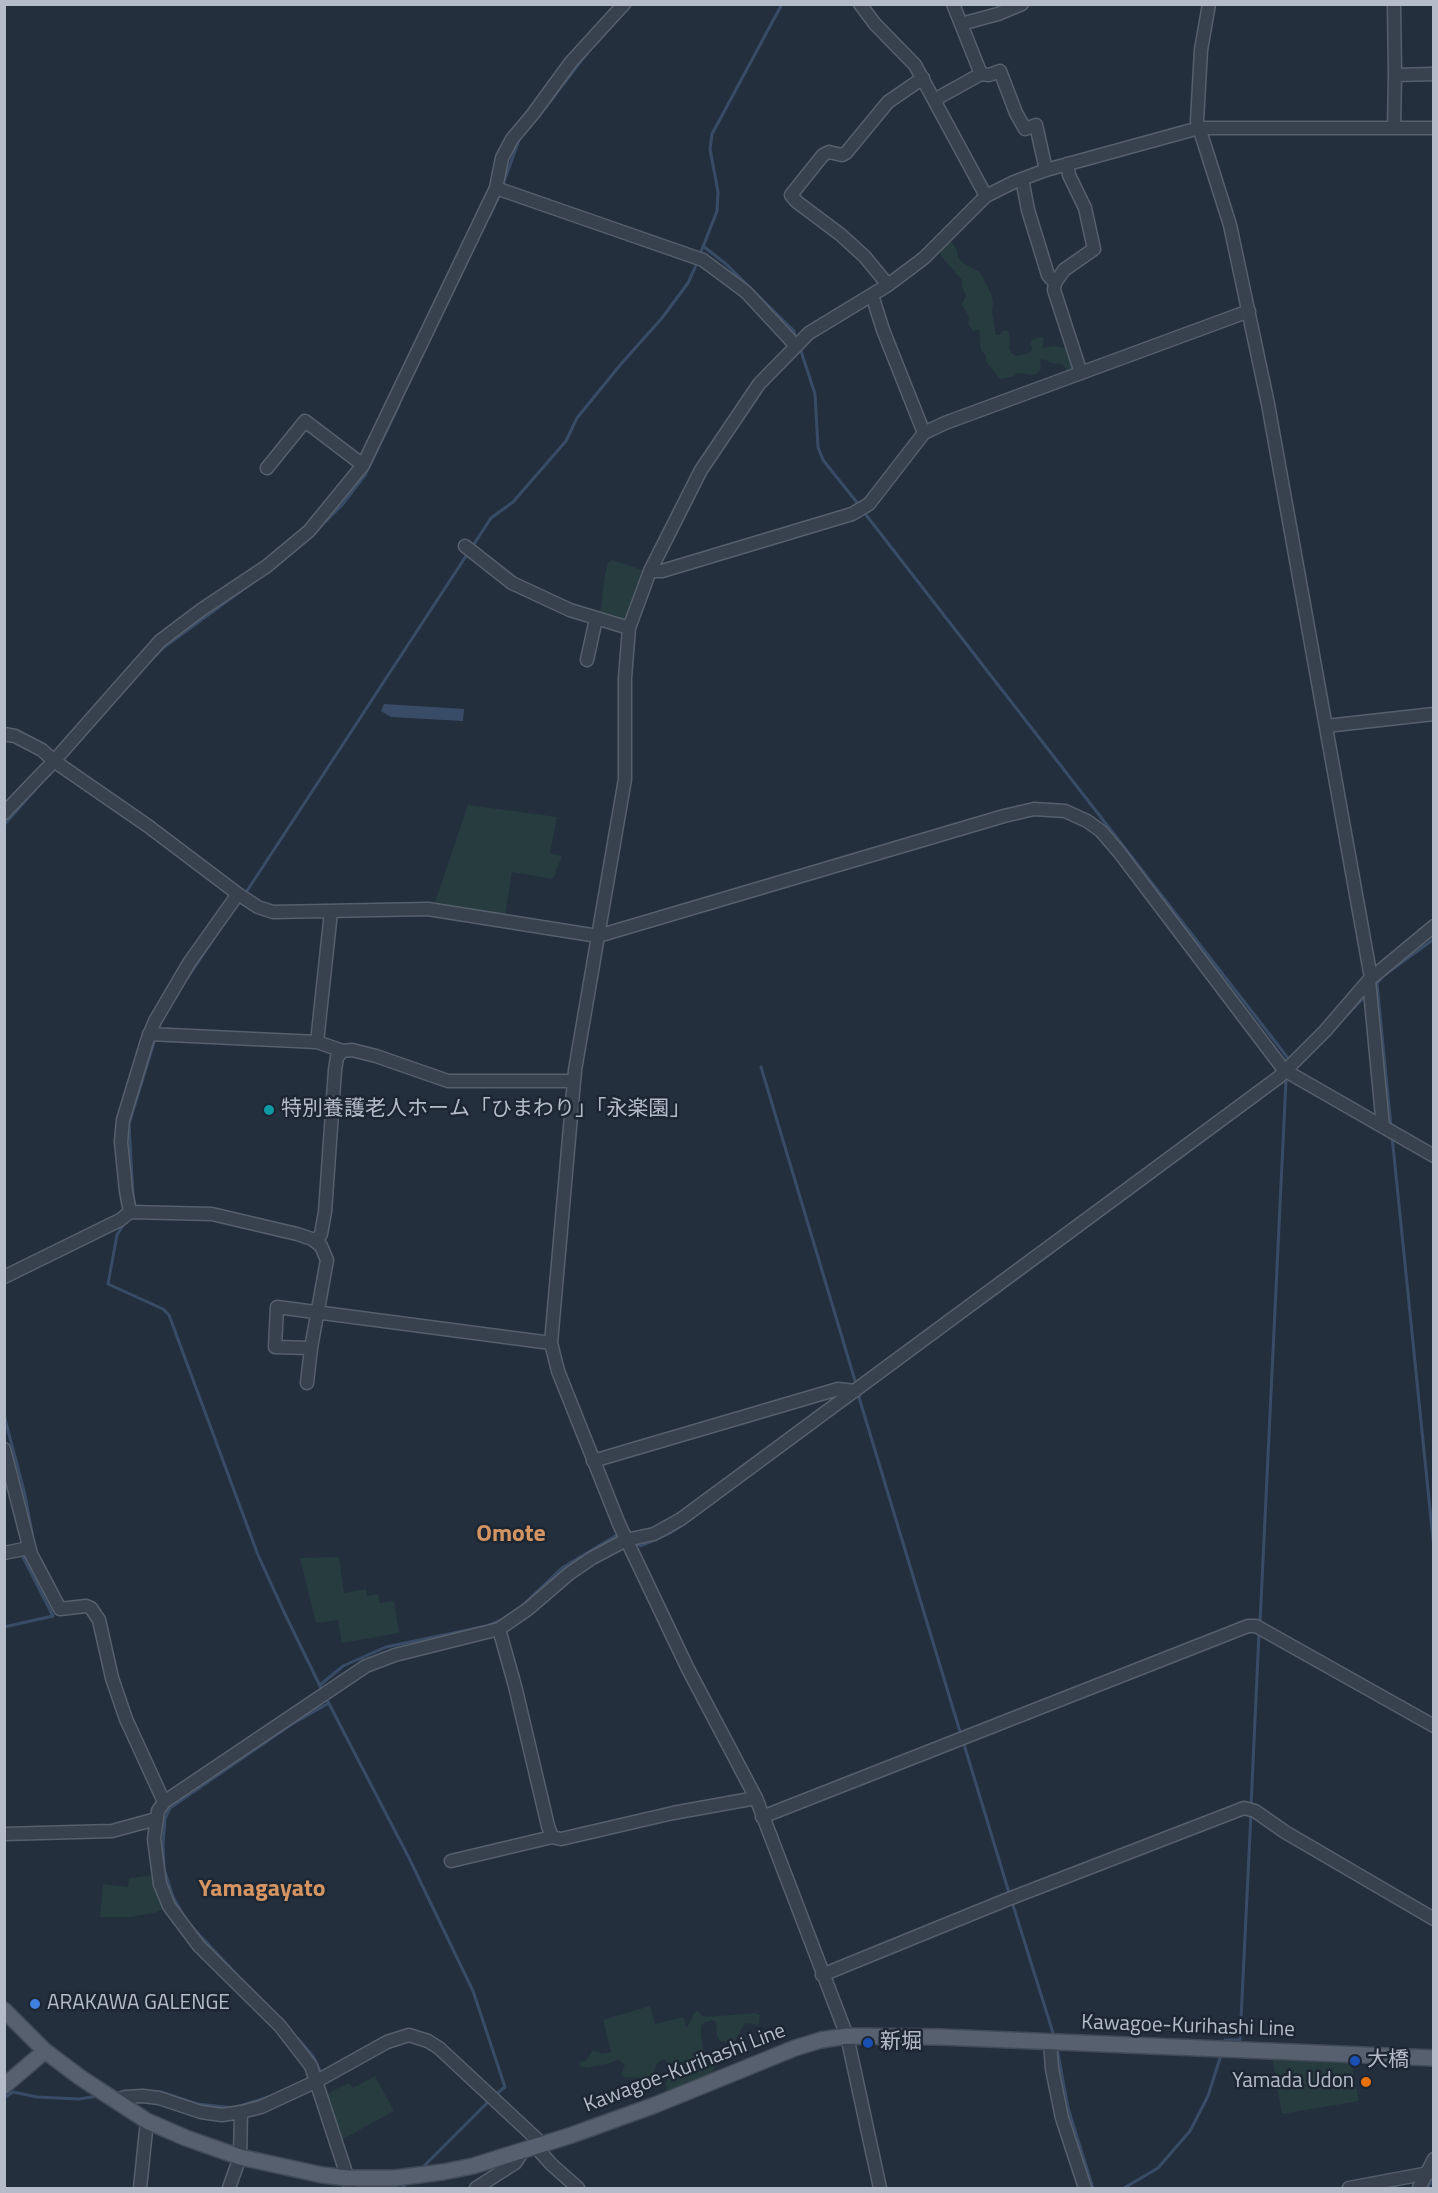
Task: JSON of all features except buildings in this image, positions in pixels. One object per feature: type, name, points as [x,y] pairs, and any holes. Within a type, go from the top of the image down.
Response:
[{"type":"main road","name":"Kawagoe-Kurihashi Line","points":[[4,2010],[45,2051],[114,2101],[147,2121],[240,2157],[349,2183],[443,2172],[473,2166],[656,2105],[795,2048],[821,2040],[847,2036],[892,2035],[1434,2058]]},
{"type":"main road","points":[[4,2086],[45,2051]]},
{"type":"street","points":[[4,813],[54,761],[160,641],[201,610],[267,566],[309,531],[363,465],[496,188],[502,158],[512,139],[571,62],[624,4]]},
{"type":"street","points":[[860,4],[875,24],[910,59],[986,196]]},
{"type":"street","points":[[953,4],[981,74]]},
{"type":"street","points":[[961,24],[998,14],[1022,4]]},
{"type":"street","points":[[1209,4],[1204,25],[1197,121],[1230,225],[1268,404],[1370,979],[1383,1127]]},
{"type":"street","points":[[1394,4],[1394,127]]},
{"type":"street","points":[[934,100],[981,74],[989,75],[1000,71],[1016,113],[1025,129],[1036,125],[1046,170]]},
{"type":"street","points":[[1395,75],[1434,74]]},
{"type":"street","points":[[888,285],[865,257],[841,235],[797,202],[792,195],[823,155],[829,152],[846,153],[888,102],[922,78]]},
{"type":"street","points":[[880,2188],[847,2036],[756,1798],[688,1668],[626,1540],[558,1371],[551,1343],[573,1081],[625,779],[625,678],[629,628],[650,571],[701,470],[759,384],[809,333],[888,285],[924,258],[986,196],[1022,178],[1046,170],[1199,128],[1434,128]]},
{"type":"street","points":[[1067,164],[1069,175],[1085,208],[1094,249],[1064,270],[1055,283],[1054,290],[1081,373]]},
{"type":"street","points":[[1022,178],[1028,210],[1048,275],[1055,283]]},
{"type":"street","points":[[496,188],[703,260],[746,292],[796,346]]},
{"type":"street","points":[[872,295],[883,330],[924,433]]},
{"type":"street","points":[[650,571],[662,571],[852,514],[869,504],[924,433],[945,423],[1249,311]]},
{"type":"street","points":[[267,468],[305,421],[363,465]]},
{"type":"street","points":[[465,546],[512,583],[570,610],[629,628]]},
{"type":"street","points":[[587,660],[596,619]]},
{"type":"street","points":[[1326,726],[1434,714]]},
{"type":"street","points":[[4,734],[25,740],[42,750],[54,761],[148,826],[258,907],[273,912],[428,909],[598,936],[1004,816],[1034,809],[1065,811],[1087,821],[1101,831],[1119,852],[1284,1070],[1434,1156]]},
{"type":"street","points":[[130,1212],[121,1142],[123,1120],[150,1034],[189,963],[238,894]]},
{"type":"street","points":[[317,1042],[331,912]]},
{"type":"street","points":[[349,2183],[311,2067],[280,2026],[199,1946],[169,1906],[160,1884],[154,1839],[158,1811],[164,1802],[366,1666],[395,1654],[499,1629],[528,1610],[570,1572],[592,1558],[626,1540],[654,1534],[681,1519],[1274,1081],[1325,1031],[1370,979],[1402,950],[1434,926]]},
{"type":"street","points":[[150,1034],[317,1042],[343,1051],[352,1050],[376,1056],[448,1081],[573,1081]]},
{"type":"street","points":[[316,1242],[321,1234],[325,1212],[335,1070],[337,1057],[343,1051]]},
{"type":"street","points":[[4,1277],[120,1220],[130,1212],[212,1214],[297,1234],[321,1246],[327,1260],[307,1383]]},
{"type":"street","points":[[311,1348],[275,1347],[277,1307],[551,1343]]},
{"type":"street","points":[[593,1461],[838,1389],[855,1391]]},
{"type":"street","points":[[4,1449],[29,1548],[60,1609],[86,1606],[91,1608],[99,1620],[112,1678],[126,1719],[164,1802]]},
{"type":"street","points":[[4,1553],[29,1548]]},
{"type":"street","points":[[762,1817],[1248,1626],[1262,1629],[1434,1726]]},
{"type":"street","points":[[499,1629],[552,1837]]},
{"type":"street","points":[[451,1861],[552,1837],[561,1839],[673,1813],[756,1798]]},
{"type":"street","points":[[822,1975],[1006,1900],[1244,1808],[1255,1811],[1285,1832],[1434,1918]]},
{"type":"street","points":[[4,1834],[112,1831],[156,1819]]},
{"type":"street","points":[[114,2101],[125,2097],[143,2096],[159,2098],[201,2112],[222,2115],[241,2112],[261,2107],[387,2042],[404,2036],[416,2037],[428,2041],[453,2060],[534,2147],[579,2188]]},
{"type":"street","points":[[1050,2042],[1052,2069],[1062,2118],[1085,2188]]},
{"type":"street","points":[[229,2188],[240,2157],[241,2112]]},
{"type":"street","points":[[140,2188],[147,2121]]},
{"type":"street","points":[[476,2188],[534,2147]]},
{"type":"street","points":[[1419,2188],[1430,2173],[1434,2159]]},
{"type":"street","points":[[1348,2188],[1430,2173]]},
{"type":"green space","points":[[952,242],[963,263],[980,272],[991,294],[996,335],[1008,331],[1009,349],[1015,356],[1029,353],[1032,350],[1030,343],[1033,339],[1042,337],[1044,339],[1042,348],[1054,346],[1070,349],[1082,369],[1067,370],[1062,364],[1043,359],[1040,360],[1041,369],[1035,375],[1017,373],[1014,376],[999,378],[981,350],[979,329],[973,331],[968,324],[969,317],[962,304],[966,296],[962,280],[942,257],[939,250]]},
{"type":"green space","points":[[612,560],[642,570],[623,624],[600,615],[605,575],[608,563]]},
{"type":"green space","points":[[468,805],[557,817],[550,853],[562,856],[553,879],[512,872],[505,916],[435,902]]},
{"type":"green space","points":[[339,1557],[344,1593],[366,1589],[367,1596],[378,1594],[380,1603],[394,1601],[399,1633],[342,1643],[338,1620],[316,1623],[300,1558]]},
{"type":"green space","points":[[155,1875],[165,1908],[154,1913],[129,1917],[100,1917],[103,1884],[128,1887],[129,1878]]},
{"type":"green space","points":[[650,2006],[655,2024],[683,2017],[687,2028],[694,2013],[698,2011],[702,2016],[708,2017],[755,2013],[760,2015],[759,2025],[745,2023],[733,2044],[720,2041],[716,2023],[713,2020],[705,2022],[701,2026],[704,2055],[713,2061],[715,2066],[713,2071],[711,2075],[671,2094],[667,2091],[667,2062],[664,2059],[658,2062],[652,2076],[647,2080],[635,2077],[625,2078],[621,2074],[625,2065],[618,2059],[611,2063],[587,2068],[579,2066],[580,2062],[586,2061],[593,2050],[602,2054],[611,2052],[603,2020]]},
{"type":"green space","points":[[1272,2057],[1351,2062],[1359,2101],[1282,2114]]},
{"type":"green space","points":[[375,2076],[394,2111],[341,2140],[326,2094],[349,2083],[353,2088]]},
{"type":"water","points":[[384,704],[464,709],[463,721],[391,717],[381,711]]},
{"type":"waterway","points":[[626,10],[632,4]]},
{"type":"waterway","points":[[699,257],[717,211],[718,192],[710,149],[712,134],[782,4]]},
{"type":"waterway","points":[[542,112],[591,48]]},
{"type":"waterway","points":[[502,187],[519,140]]},
{"type":"waterway","points":[[489,217],[500,194]]},
{"type":"waterway","points":[[703,246],[726,264],[794,331],[796,339]]},
{"type":"waterway","points":[[472,547],[491,518],[513,502],[566,441],[577,418],[662,318],[688,283],[697,263]]},
{"type":"waterway","points":[[800,348],[815,394],[818,447],[823,460],[859,505]]},
{"type":"waterway","points":[[314,533],[342,505],[365,475],[399,405]]},
{"type":"waterway","points":[[863,511],[1291,1062]]},
{"type":"waterway","points":[[245,894],[468,553]]},
{"type":"waterway","points":[[149,662],[163,648],[260,577]]},
{"type":"waterway","points":[[4,825],[41,783]]},
{"type":"waterway","points":[[186,980],[229,916]]},
{"type":"waterway","points":[[1374,987],[1383,976],[1434,939]]},
{"type":"waterway","points":[[1377,984],[1391,1127]]},
{"type":"waterway","points":[[1345,1017],[1367,994]]},
{"type":"waterway","points":[[133,1196],[129,1124],[155,1039]]},
{"type":"waterway","points":[[761,1067],[856,1384]]},
{"type":"waterway","points":[[974,1310],[1289,1077]]},
{"type":"waterway","points":[[1260,1623],[1286,1080]]},
{"type":"waterway","points":[[1392,1136],[1434,1549]]},
{"type":"waterway","points":[[125,1222],[117,1235],[108,1284],[163,1309],[169,1315],[258,1555],[322,1690]]},
{"type":"waterway","points":[[858,1394],[961,1735]]},
{"type":"waterway","points":[[4,1415],[25,1495],[31,1535]]},
{"type":"waterway","points":[[633,1542],[641,1546],[681,1526]]},
{"type":"waterway","points":[[522,1606],[562,1568],[617,1535],[619,1536]]},
{"type":"waterway","points":[[4,1627],[53,1616],[22,1555],[23,1552]]},
{"type":"waterway","points":[[320,1685],[343,1666],[386,1647],[487,1626],[504,1619]]},
{"type":"waterway","points":[[1251,1806],[1259,1633]]},
{"type":"waterway","points":[[325,1696],[409,1858],[473,1991],[505,2087],[495,2095]]},
{"type":"waterway","points":[[185,1918],[173,1897],[164,1869],[165,1819],[170,1808],[292,1724],[329,1703]]},
{"type":"waterway","points":[[963,1741],[1010,1896]]},
{"type":"waterway","points":[[1224,2043],[1225,2040],[1240,2040],[1251,1813]]},
{"type":"waterway","points":[[1012,1902],[1054,2036]]},
{"type":"waterway","points":[[193,1928],[238,1976]]},
{"type":"waterway","points":[[298,2039],[313,2056],[321,2073],[318,2074]]},
{"type":"waterway","points":[[1057,2048],[1068,2108],[1093,2188]]},
{"type":"waterway","points":[[1124,2188],[1158,2168],[1190,2131],[1208,2096],[1222,2052]]},
{"type":"waterway","points":[[4,2098],[13,2092],[37,2097],[79,2099],[99,2096]]},
{"type":"waterway","points":[[156,2092],[197,2104],[234,2108],[268,2097]]},
{"type":"waterway","points":[[421,2169],[490,2100]]},
{"type":"waterway","points":[[1428,2188],[1434,2177]]},
{"type":"waterway","points":[[402,2188],[408,2182]]},
{"type":"place","name":"特別養護老人ホーム「ひまわり」「永楽園」","points":[[269,1110]]},
{"type":"place","name":"ARAKAWA GALENGE","points":[[35,2004]]},
{"type":"place","name":"新堀","points":[[868,2043]]},
{"type":"place","name":"大橋","points":[[1355,2061]]},
{"type":"place","name":"Yamada Udon","points":[[1366,2082]]},
{"type":"district","name":"Omote","points":[[511,1535]]},
{"type":"district","name":"Yamagayato","points":[[262,1890]]}]
